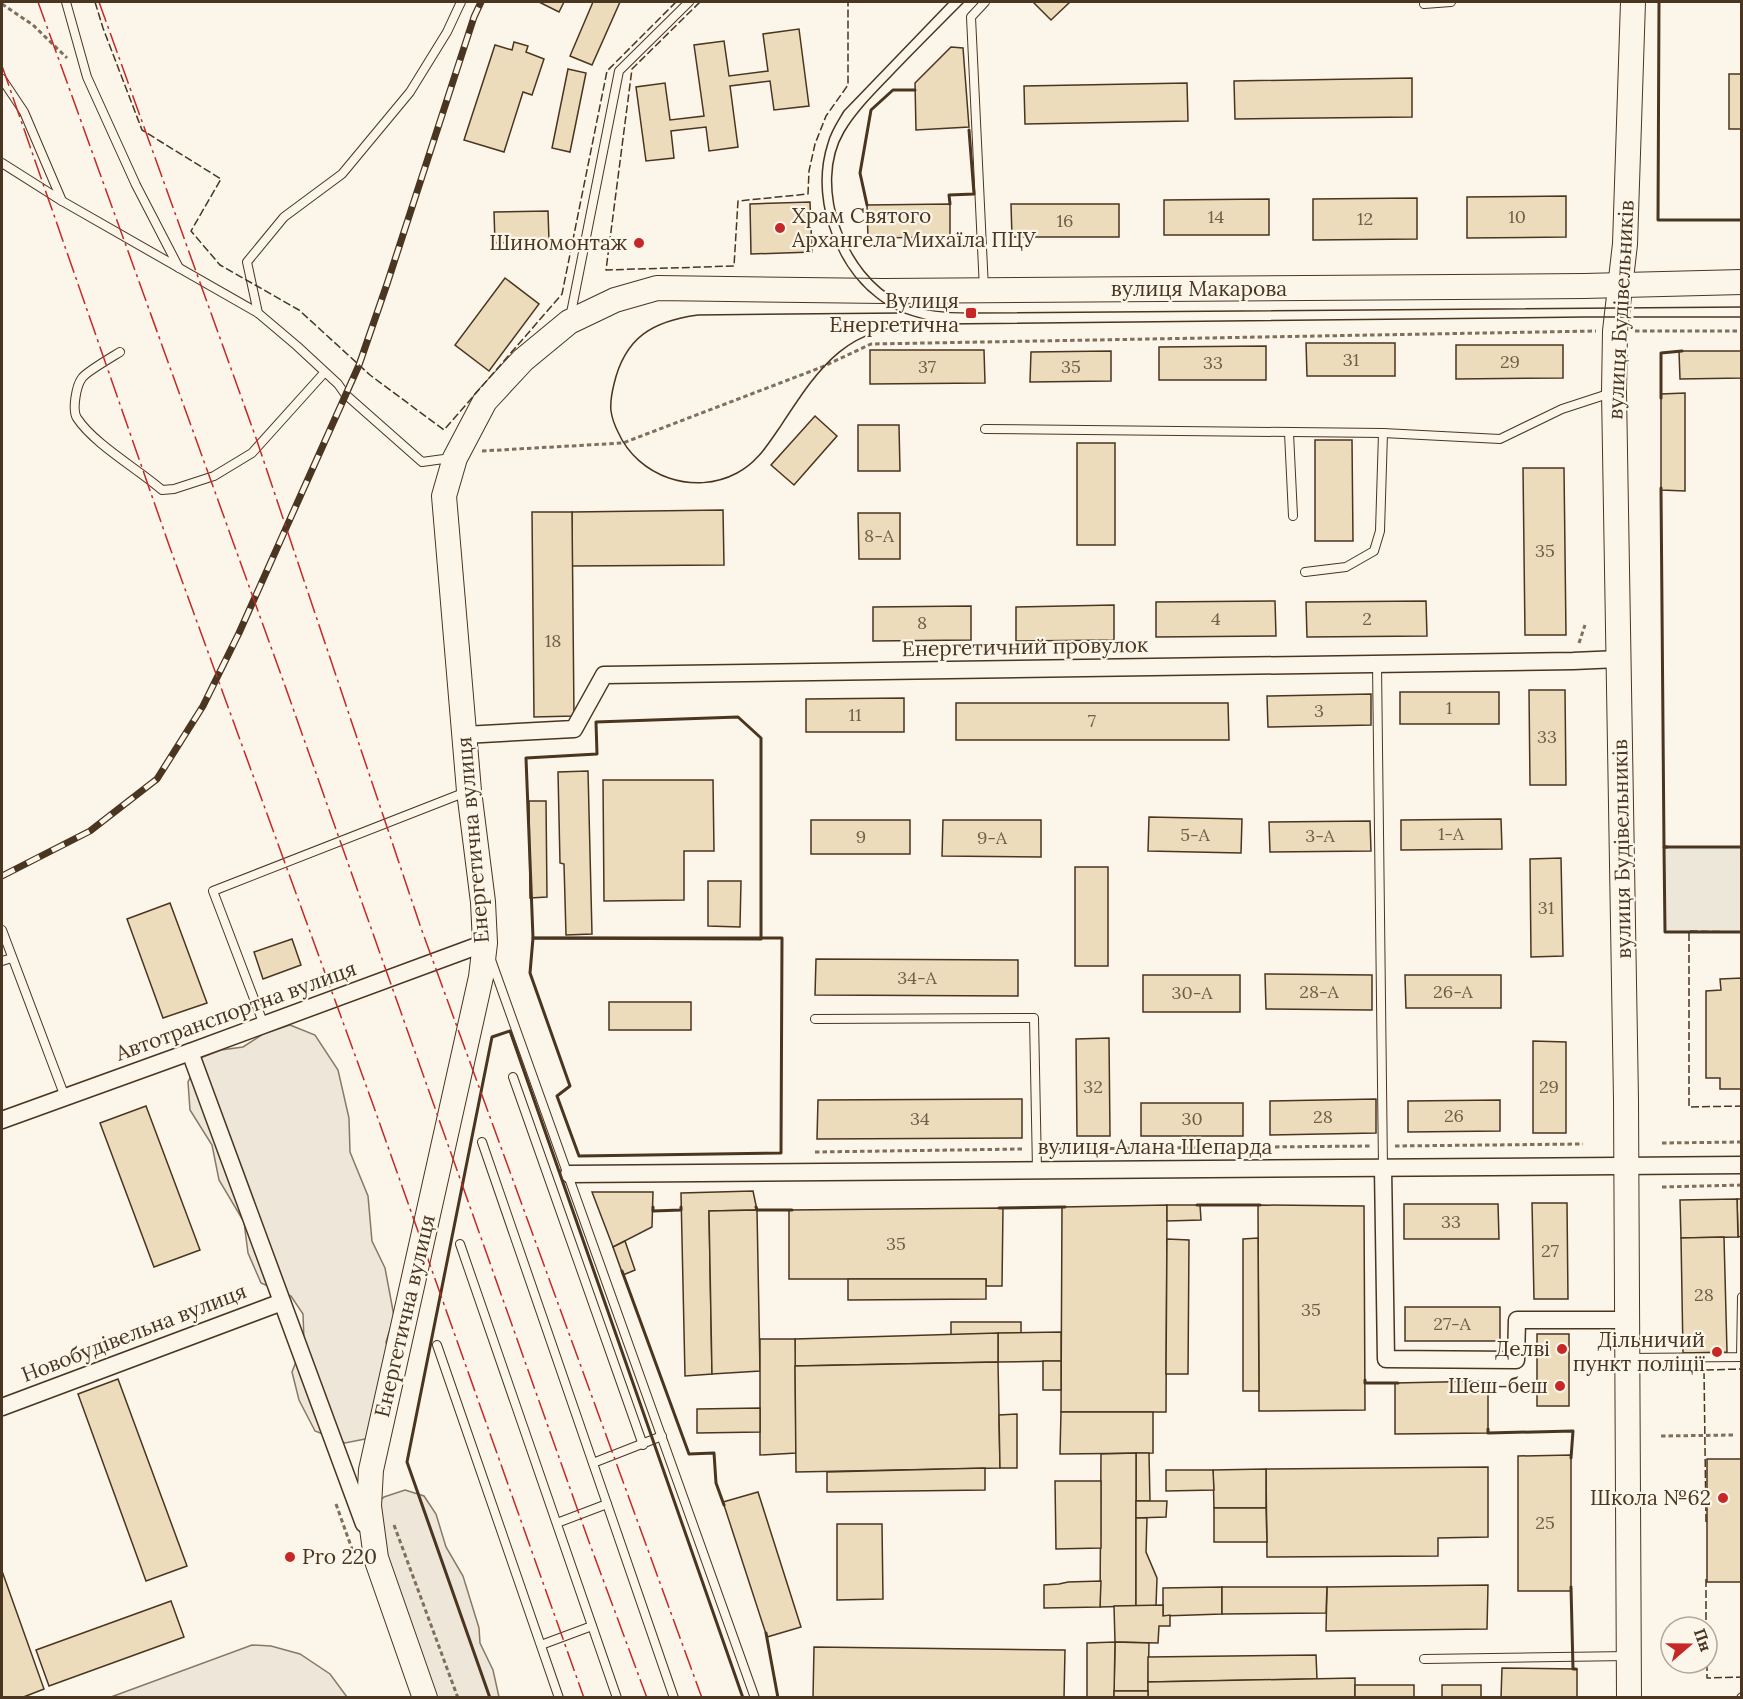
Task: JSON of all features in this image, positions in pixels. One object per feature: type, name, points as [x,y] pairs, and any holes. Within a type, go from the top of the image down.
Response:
[{"type":"main road","name":"вулиця Будівельників","points":[[1629,1698],[1626,1077],[1614,392],[1616,331],[1625,243],[1633,2]]},
{"type":"main road","name":"вулиця Макарова","points":[[657,288],[876,291],[1742,282]]},
{"type":"main road","name":"Енергетична вулиця","points":[[425,1698],[376,1558],[369,1506],[371,1470],[482,977],[485,943],[483,903],[469,790],[444,496],[465,455],[485,401],[523,360],[569,322],[615,300],[657,288]]},
{"type":"street","name":"Енергетичний провулок","points":[[464,735],[574,729],[604,675],[1619,659]]},
{"type":"street","name":"Автотранспортна вулиця","points":[[2,1120],[485,943]]},
{"type":"street","name":"Енергетична вулиця","points":[[190,1052],[376,1558]]},
{"type":"street","name":"вулиця Алана Шепарда","points":[[569,1174],[1742,1165]]},
{"type":"street","points":[[1383,1168],[1386,1359],[1516,1360],[1517,1320],[1626,1320]]},
{"type":"street","name":"Новобудівельна вулиця","points":[[2,1407],[282,1302]]},
{"type":"lane","points":[[66,2],[87,76],[136,185],[179,268]]},
{"type":"lane","points":[[258,313],[247,262],[284,217],[342,174],[403,102],[447,32],[461,2]]},
{"type":"lane","points":[[569,322],[620,71],[689,2]]},
{"type":"lane","points":[[984,290],[971,17],[985,2]]},
{"type":"lane","points":[[1424,4],[1451,2]]},
{"type":"lane","points":[[2,79],[24,112],[62,201]]},
{"type":"lane","points":[[2,163],[62,201],[258,313],[297,346],[338,384],[345,394],[422,462],[465,455]]},
{"type":"lane","points":[[120,352],[82,378],[74,402],[76,417],[94,437],[162,490],[174,489],[214,476],[252,453],[324,373]]},
{"type":"lane","points":[[985,429],[1383,433],[1500,440],[1562,409],[1614,392]]},
{"type":"lane","points":[[1289,433],[1293,516]]},
{"type":"lane","points":[[1305,572],[1346,567],[1374,551],[1380,531],[1383,433]]},
{"type":"lane","points":[[1377,664],[1383,1168]]},
{"type":"lane","points":[[264,1025],[213,891],[469,790]]},
{"type":"lane","points":[[2,930],[65,1097]]},
{"type":"lane","points":[[485,943],[755,1698]]},
{"type":"lane","points":[[2,961],[12,958]]},
{"type":"lane","points":[[815,1019],[1034,1018],[1037,1170]]},
{"type":"lane","points":[[513,1077],[643,1444]]},
{"type":"lane","points":[[482,1142],[674,1698]]},
{"type":"lane","points":[[460,1244],[617,1698]]},
{"type":"lane","points":[[1627,1358],[1741,1357],[1742,1297]]},
{"type":"lane","points":[[437,1345],[559,1698]]},
{"type":"lane","points":[[593,1463],[662,1436]]},
{"type":"lane","points":[[556,1523],[607,1504]]},
{"type":"lane","points":[[541,1645],[592,1626]]},
{"type":"lane","points":[[1424,1659],[1629,1656]]},
{"type":"path","points":[[2,4],[33,25],[87,76]]},
{"type":"path","points":[[465,455],[623,443],[822,367],[871,344],[1616,331],[1742,331]]},
{"type":"path","points":[[1662,1143],[1742,1142]]},
{"type":"path","points":[[814,1152],[1582,1144]]},
{"type":"path","points":[[1662,1187],[1742,1185]]},
{"type":"path","points":[[1661,1436],[1734,1435]]},
{"type":"shaded area","points":[[1664,847],[1741,847],[1741,932],[1665,932]]},
{"type":"shaded area","points":[[290,1025],[315,1035],[338,1070],[349,1118],[350,1152],[368,1196],[372,1241],[385,1268],[394,1316],[386,1342],[397,1387],[390,1416],[365,1439],[345,1443],[315,1431],[299,1400],[292,1372],[304,1341],[303,1314],[291,1296],[261,1283],[248,1253],[244,1222],[219,1180],[212,1145],[190,1110],[188,1082],[200,1058],[221,1050],[243,1047],[263,1034]]},
{"type":"shaded area","points":[[405,1490],[424,1496],[436,1514],[446,1547],[463,1576],[479,1628],[480,1643],[493,1670],[499,1697],[421,1697],[361,1536],[367,1513],[384,1497]]},
{"type":"shaded area","points":[[252,1645],[271,1646],[300,1654],[330,1674],[347,1697],[111,1697]]},
{"type":"building","points":[[539,2],[564,2],[559,12]]},
{"type":"building","points":[[593,2],[620,2],[592,65],[570,56]]},
{"type":"building","points":[[1033,2],[1070,2],[1051,20]]},
{"type":"building","points":[[799,29],[809,106],[774,110],[770,81],[730,86],[738,147],[709,151],[706,127],[671,131],[674,158],[646,161],[636,87],[665,83],[670,120],[704,116],[694,45],[724,41],[729,76],[768,71],[763,34]]},
{"type":"building","points":[[514,42],[528,46],[526,52],[544,59],[532,95],[523,92],[504,152],[464,140],[495,45],[512,50]]},
{"type":"building","points":[[951,47],[963,48],[969,127],[916,130],[915,83]]},
{"type":"building","points":[[568,69],[586,73],[570,152],[552,148]]},
{"type":"building","points":[[1729,74],[1742,74],[1742,129],[1729,129]]},
{"type":"building","points":[[1412,78],[1412,117],[1235,119],[1234,81]]},
{"type":"building","points":[[1187,83],[1188,121],[1025,124],[1024,86]]},
{"type":"building","points":[[1566,196],[1566,237],[1467,238],[1467,197]]},
{"type":"building","points":[[1417,198],[1417,239],[1313,240],[1313,199]]},
{"type":"building","points":[[1269,199],[1269,235],[1164,235],[1164,200]]},
{"type":"building","name":"Храм Святого Архангела Михаїла ПЦУ","points":[[810,202],[812,252],[751,254],[750,204]]},
{"type":"building","points":[[950,204],[950,237],[868,238],[867,205]]},
{"type":"building","points":[[1011,204],[1119,204],[1119,237],[1012,237]]},
{"type":"building","points":[[548,211],[549,241],[495,243],[494,212]]},
{"type":"building","points":[[505,278],[539,304],[489,371],[455,345]]},
{"type":"building","points":[[1306,343],[1395,343],[1395,376],[1307,376]]},
{"type":"building","points":[[1456,345],[1563,345],[1563,378],[1456,379]]},
{"type":"building","points":[[1266,346],[1266,380],[1159,380],[1159,347]]},
{"type":"building","points":[[870,350],[984,350],[985,383],[870,384]]},
{"type":"building","points":[[1111,351],[1111,381],[1030,382],[1031,352]]},
{"type":"building","points":[[1679,351],[1742,351],[1742,378],[1680,379]]},
{"type":"building","points":[[1741,378],[1742,378],[1742,577]]},
{"type":"building","points":[[1685,393],[1685,491],[1661,490],[1661,394]]},
{"type":"building","points":[[815,416],[837,436],[794,485],[771,465]]},
{"type":"building","points":[[858,425],[899,425],[900,471],[858,471]]},
{"type":"building","points":[[1315,440],[1352,440],[1353,541],[1315,541]]},
{"type":"building","points":[[1077,443],[1115,443],[1115,545],[1077,545]]},
{"type":"building","points":[[1523,468],[1564,468],[1566,635],[1525,635]]},
{"type":"building","points":[[723,510],[724,565],[572,566],[572,512]]},
{"type":"building","points":[[532,512],[572,512],[574,716],[534,717]]},
{"type":"building","points":[[858,513],[900,513],[900,559],[859,559]]},
{"type":"building","points":[[1275,601],[1276,636],[1156,637],[1156,602]]},
{"type":"building","points":[[1426,601],[1427,636],[1307,637],[1306,602]]},
{"type":"building","points":[[1114,605],[1114,640],[1016,641],[1016,607]]},
{"type":"building","points":[[971,606],[971,640],[873,641],[873,607]]},
{"type":"building","points":[[1529,690],[1565,690],[1566,785],[1530,785]]},
{"type":"building","points":[[1400,692],[1499,692],[1499,724],[1400,724]]},
{"type":"building","points":[[1371,694],[1371,725],[1268,727],[1267,696]]},
{"type":"building","points":[[904,698],[904,732],[806,732],[806,699]]},
{"type":"building","points":[[956,703],[1228,703],[1229,740],[956,740]]},
{"type":"building","points":[[588,771],[592,934],[566,935],[564,864],[560,863],[558,772]]},
{"type":"building","points":[[603,780],[713,780],[714,851],[684,851],[684,900],[604,901]]},
{"type":"building","points":[[529,801],[546,801],[547,897],[530,898]]},
{"type":"building","points":[[1149,817],[1242,819],[1241,853],[1148,851]]},
{"type":"building","points":[[1501,819],[1502,849],[1401,850],[1401,820]]},
{"type":"building","points":[[811,820],[910,820],[910,854],[811,854]]},
{"type":"building","points":[[943,820],[1041,820],[1041,857],[942,856]]},
{"type":"building","points":[[1370,821],[1371,851],[1270,852],[1269,822]]},
{"type":"building","points":[[1561,858],[1563,956],[1531,957],[1530,859]]},
{"type":"building","points":[[1075,867],[1108,867],[1108,966],[1075,966]]},
{"type":"building","points":[[708,881],[741,881],[740,927],[708,926]]},
{"type":"building","points":[[170,903],[207,1003],[163,1018],[127,919]]},
{"type":"building","points":[[292,939],[301,965],[263,979],[254,952]]},
{"type":"building","points":[[816,959],[1018,960],[1018,996],[815,995]]},
{"type":"building","points":[[1265,974],[1372,975],[1372,1010],[1266,1009]]},
{"type":"building","points":[[1143,975],[1240,975],[1240,1012],[1143,1012]]},
{"type":"building","points":[[1405,975],[1501,975],[1501,1008],[1406,1008]]},
{"type":"building","points":[[1742,978],[1742,1089],[1720,1089],[1720,1078],[1706,1078],[1706,991],[1721,990],[1720,979]]},
{"type":"building","points":[[609,1002],[691,1002],[691,1030],[609,1030]]},
{"type":"building","points":[[1109,1038],[1110,1136],[1077,1136],[1076,1039]]},
{"type":"building","points":[[1533,1041],[1566,1042],[1566,1133],[1533,1133]]},
{"type":"building","points":[[1022,1099],[1022,1138],[817,1139],[818,1100]]},
{"type":"building","points":[[1376,1099],[1376,1133],[1270,1135],[1270,1101]]},
{"type":"building","points":[[1500,1100],[1500,1131],[1408,1132],[1408,1101]]},
{"type":"building","points":[[1141,1103],[1243,1103],[1243,1136],[1141,1136]]},
{"type":"building","points":[[146,1106],[200,1250],[154,1267],[100,1123]]},
{"type":"building","points":[[753,1191],[757,1210],[709,1211],[712,1374],[685,1376],[681,1193]]},
{"type":"building","points":[[592,1192],[653,1192],[652,1227],[613,1247]]},
{"type":"building","points":[[1737,1199],[1742,1199],[1742,1236],[1738,1237]]},
{"type":"building","points":[[1737,1199],[1738,1237],[1681,1238],[1680,1200]]},
{"type":"building","points":[[1532,1203],[1567,1203],[1568,1299],[1534,1299]]},
{"type":"building","points":[[1404,1204],[1498,1204],[1499,1239],[1404,1239]]},
{"type":"building","points":[[1167,1205],[1166,1412],[1061,1412],[1062,1207]]},
{"type":"building","points":[[1167,1205],[1200,1205],[1201,1220],[1167,1221]]},
{"type":"building","points":[[1258,1205],[1364,1206],[1365,1410],[1259,1411]]},
{"type":"building","points":[[1003,1208],[1002,1286],[986,1286],[986,1279],[789,1279],[789,1210]]},
{"type":"building","points":[[757,1210],[760,1371],[712,1374],[709,1211]]},
{"type":"building","points":[[1724,1237],[1727,1352],[1683,1353],[1681,1238]]},
{"type":"building","points":[[1258,1238],[1259,1391],[1243,1391],[1243,1239]]},
{"type":"building","points":[[1167,1239],[1189,1240],[1188,1374],[1166,1374]]},
{"type":"building","points":[[625,1241],[635,1270],[623,1275],[613,1247]]},
{"type":"building","points":[[848,1279],[986,1279],[986,1299],[848,1300]]},
{"type":"building","points":[[1405,1307],[1500,1307],[1500,1341],[1405,1341]]},
{"type":"building","points":[[951,1322],[1021,1322],[1021,1333],[951,1335]]},
{"type":"building","points":[[1061,1332],[1061,1361],[998,1362],[998,1333]]},
{"type":"building","points":[[998,1333],[998,1362],[795,1366],[795,1339]]},
{"type":"building","points":[[1537,1334],[1569,1334],[1569,1406],[1537,1406]]},
{"type":"building","points":[[760,1339],[795,1339],[796,1453],[760,1455]]},
{"type":"building","points":[[1043,1361],[1061,1361],[1061,1390],[1043,1390]]},
{"type":"building","points":[[998,1362],[1000,1468],[796,1472],[795,1366]]},
{"type":"building","points":[[118,1379],[187,1566],[146,1581],[78,1394]]},
{"type":"building","points":[[1488,1381],[1488,1433],[1395,1434],[1395,1383]]},
{"type":"building","points":[[760,1408],[760,1432],[697,1433],[697,1409]]},
{"type":"building","points":[[1061,1412],[1153,1412],[1153,1453],[1060,1454]]},
{"type":"building","points":[[1017,1414],[1017,1468],[1000,1468],[999,1415]]},
{"type":"building","points":[[1136,1453],[1149,1453],[1150,1501],[1136,1501]]},
{"type":"building","points":[[1136,1453],[1136,1606],[1100,1607],[1101,1454]]},
{"type":"building","points":[[1571,1455],[1571,1591],[1518,1591],[1518,1456]]},
{"type":"building","points":[[1707,1459],[1742,1459],[1742,1582],[1707,1582]]},
{"type":"building","points":[[1488,1467],[1488,1537],[1438,1538],[1438,1556],[1267,1557],[1266,1469]]},
{"type":"building","points":[[985,1468],[985,1490],[827,1492],[827,1472]]},
{"type":"building","points":[[1266,1469],[1266,1508],[1214,1508],[1213,1470]]},
{"type":"building","points":[[1166,1470],[1213,1470],[1214,1490],[1166,1491]]},
{"type":"building","points":[[1055,1481],[1101,1481],[1101,1548],[1056,1549]]},
{"type":"building","points":[[758,1492],[801,1627],[767,1637],[723,1502]]},
{"type":"building","points":[[1136,1501],[1167,1501],[1166,1517],[1136,1518]]},
{"type":"building","points":[[1214,1508],[1266,1508],[1267,1542],[1214,1542]]},
{"type":"building","points":[[1136,1518],[1147,1518],[1146,1552],[1157,1578],[1156,1606],[1136,1606]]},
{"type":"building","points":[[837,1524],[882,1524],[883,1599],[837,1600]]},
{"type":"building","points":[[2,1571],[44,1689],[21,1698],[2,1698]]},
{"type":"building","points":[[1101,1581],[1100,1607],[1044,1608],[1044,1585]]},
{"type":"building","points":[[1488,1585],[1487,1629],[1326,1631],[1327,1587]]},
{"type":"building","points":[[1222,1587],[1222,1614],[1163,1616],[1163,1588]]},
{"type":"building","points":[[1222,1587],[1327,1587],[1326,1613],[1222,1614]]},
{"type":"building","points":[[171,1601],[184,1637],[49,1686],[36,1650]]},
{"type":"building","points":[[1163,1605],[1163,1616],[1170,1615],[1170,1626],[1159,1626],[1158,1643],[1115,1642],[1114,1606]]},
{"type":"building","points":[[1115,1642],[1149,1643],[1148,1691],[1114,1691]]},
{"type":"building","points":[[1115,1642],[1114,1698],[1087,1698],[1087,1643]]},
{"type":"building","points":[[814,1647],[1065,1650],[1064,1698],[813,1698]]},
{"type":"building","points":[[1316,1655],[1317,1679],[1148,1682],[1148,1657]]},
{"type":"building","points":[[1502,1668],[1577,1669],[1577,1698],[1501,1698]]},
{"type":"building","points":[[1355,1678],[1355,1698],[1148,1698],[1148,1682]]},
{"type":"building","points":[[1355,1685],[1414,1685],[1414,1698],[1355,1698]]},
{"type":"building","points":[[1442,1685],[1481,1685],[1481,1698],[1442,1698]]},
{"type":"building","points":[[1114,1691],[1148,1691],[1148,1698],[1114,1698]]},
{"type":"tram line","points":[[949,2],[844,111],[831,134],[823,163],[824,206],[837,247],[861,283],[883,303],[900,311],[944,324],[1742,317]]},
{"type":"tram line","points":[[964,2],[861,108],[844,132],[835,154],[832,178],[833,202],[850,250],[864,271],[881,288],[909,305],[953,313],[1742,307]]},
{"type":"tram line","points":[[901,313],[698,315],[667,322],[643,334],[625,354],[611,397],[611,411],[615,425],[627,448],[653,471],[686,482],[703,483],[720,480],[744,469],[756,459],[809,384],[839,352],[876,332],[900,326],[928,324]]},
{"type":"railway","points":[[2,876],[90,831],[157,779],[203,706],[239,633],[359,365],[474,17],[481,2]]},
{"type":"fence","points":[[95,2],[142,130],[221,179],[191,231],[220,265],[299,310],[370,375],[444,430],[562,294],[607,71],[676,2]]},
{"type":"fence","points":[[700,2],[632,69],[606,270],[734,266],[738,201],[808,194],[809,171],[815,144],[826,116],[848,85],[848,2]]},
{"type":"fence","points":[[1742,932],[1689,931],[1689,1107],[1742,1106]]},
{"type":"fence","points":[[1706,1522],[1704,1370],[1742,1369]]},
{"type":"fence","points":[[1663,1370],[1704,1370]]},
{"type":"fence","points":[[1706,1579],[1706,1615]]},
{"type":"fence","points":[[1707,1675],[1707,1678],[1742,1677]]},
{"type":"wall","points":[[1659,2],[1658,220],[1742,220]]},
{"type":"wall","points":[[867,205],[860,173],[871,110],[893,90],[915,90]]},
{"type":"wall","points":[[950,204],[949,195],[974,194],[969,130]]},
{"type":"wall","points":[[1661,398],[1661,353],[1682,351]]},
{"type":"wall","points":[[1661,488],[1664,847],[1742,847]]},
{"type":"wall","points":[[738,717],[761,738],[761,939],[533,938],[526,758],[597,754],[596,722],[738,717]]},
{"type":"wall","points":[[1667,847],[1664,847],[1665,932],[1742,932]]},
{"type":"wall","points":[[533,938],[782,938],[781,1153],[579,1156],[557,1096],[570,1086],[530,973],[533,938]]},
{"type":"wall","points":[[490,1698],[407,1462],[492,1037],[510,1031],[743,1698]]},
{"type":"wall","points":[[1197,1205],[1260,1205]]},
{"type":"wall","points":[[653,1207],[653,1211],[681,1210],[681,1207]]},
{"type":"wall","points":[[756,1207],[757,1210],[792,1210]]},
{"type":"wall","points":[[999,1208],[1065,1207]]},
{"type":"wall","points":[[622,1271],[689,1454],[714,1453],[716,1483],[724,1505]]},
{"type":"wall","points":[[1365,1380],[1365,1383],[1398,1383]]},
{"type":"wall","points":[[1488,1429],[1488,1433],[1573,1431],[1571,1458]]},
{"type":"wall","points":[[1571,1587],[1573,1669],[1576,1669]]},
{"type":"wall","points":[[766,1633],[778,1698]]},
{"type":"power","points":[[38,2],[647,1698]]},
{"type":"power","points":[[99,2],[256,438],[421,928],[702,1698]]},
{"type":"power","points":[[2,66],[169,545],[371,1099],[584,1698]]},
{"type":"place","name":"Храм Святого Архангела Михаїла ПЦУ","points":[[780,228]]},
{"type":"place","name":"Шиномонтаж","points":[[639,243]]},
{"type":"place","name":"Вулиця Енергетична","points":[[971,313]]},
{"type":"place","name":"Делві","points":[[1562,1349]]},
{"type":"place","name":"Дільничий пункт поліції","points":[[1717,1352]]},
{"type":"place","name":"Шеш-беш","points":[[1560,1386]]},
{"type":"place","name":"Школа №62","points":[[1723,1498]]},
{"type":"place","name":"Pro 220","points":[[290,1557]]}]
